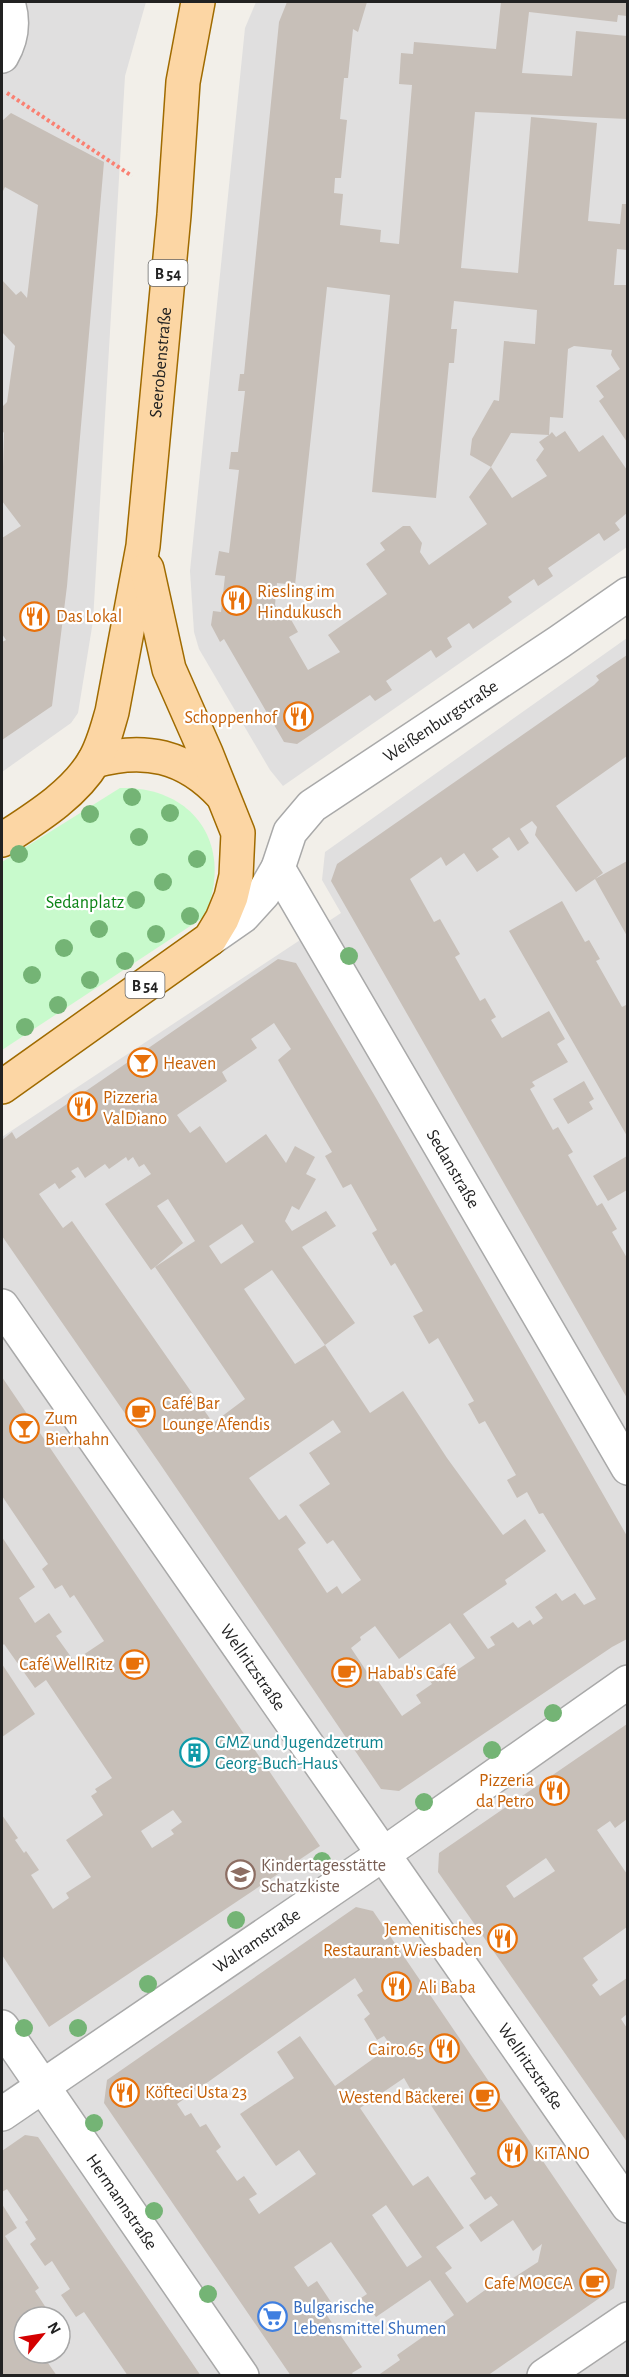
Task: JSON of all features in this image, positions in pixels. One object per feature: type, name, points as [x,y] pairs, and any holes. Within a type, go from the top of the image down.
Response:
[{"type":"main road","name":"Seerobenstraße","points":[[143,546],[174,215],[183,82],[198,2]]},
{"type":"main road","name":"B 54","points":[[2,840],[54,803],[81,779],[94,761],[104,739],[112,712],[143,546]]},
{"type":"main road","name":"B 54","points":[[2,1087],[210,939],[231,897],[237,865],[238,832],[169,669],[153,605],[143,546]]},
{"type":"main road","points":[[94,761],[117,755],[141,754],[165,758],[188,767],[208,781],[225,799]]},
{"type":"street","points":[[2,56],[11,32],[11,13],[8,2]]},
{"type":"street","name":"Weißenburgstraße","points":[[278,868],[290,832],[312,806],[559,642],[627,594]]},
{"type":"street","points":[[210,939],[243,916],[263,894],[278,868]]},
{"type":"street","name":"Sedanstraße","points":[[278,868],[627,1468]]},
{"type":"street","name":"Wellritzstraße","points":[[2,1306],[627,2206]]},
{"type":"street","name":"Walramstraße","points":[[2,2114],[382,1855],[627,1682]]},
{"type":"street","name":"Hermannstraße","points":[[2,2027],[242,2376]]},
{"type":"street","points":[[544,2376],[627,2319]]},
{"type":"path","points":[[2,89],[132,177]]},
{"type":"shaded area","points":[[2,2],[146,2],[125,76],[93,621],[78,713],[71,723],[2,772]]},
{"type":"shaded area","points":[[256,2],[627,2],[627,547],[283,786],[270,770],[199,649],[194,632],[190,571],[245,28]]},
{"type":"shaded area","points":[[627,638],[627,2375],[2,2376],[2,1137],[341,913],[322,880],[325,852]]},
{"type":"green space","name":"Sedanplatz","points":[[120,788],[147,790],[170,798],[188,810],[202,826],[211,845],[215,867],[212,892],[204,917],[2,1050],[2,862]]},
{"type":"building","points":[[287,2],[367,2],[358,32],[353,29],[348,78],[344,78],[340,119],[347,120],[341,178],[335,178],[334,193],[343,194],[340,225],[381,230],[380,242],[399,244],[412,85],[399,84],[401,53],[413,54],[414,42],[496,49],[501,2],[627,2],[627,16],[618,15],[617,22],[529,12],[522,73],[572,76],[576,31],[627,36],[627,119],[475,112],[461,268],[518,273],[531,117],[597,123],[588,221],[620,224],[622,204],[627,204],[627,250],[617,249],[614,285],[627,285],[627,442],[599,401],[604,397],[596,386],[620,369],[611,355],[612,350],[574,346],[568,349],[563,418],[550,417],[549,435],[552,432],[556,437],[565,431],[579,452],[603,435],[627,470],[627,513],[615,523],[620,530],[604,541],[599,533],[548,568],[553,576],[538,586],[534,579],[508,597],[512,602],[473,629],[469,623],[447,638],[452,647],[436,658],[431,650],[386,681],[392,690],[375,701],[370,695],[297,744],[284,742],[224,639],[220,642],[211,625],[213,611],[221,612],[225,576],[215,575],[219,551],[229,553],[239,470],[229,469],[231,452],[238,452],[245,391],[238,391],[240,374],[244,374],[279,22]],"holes":[[[327,287],[390,295],[372,492],[436,498],[449,363],[454,363],[457,329],[451,329],[454,301],[537,310],[535,344],[504,341],[499,401],[494,400],[472,439],[470,455],[491,467],[469,497],[487,524],[429,565],[420,552],[422,543],[410,526],[403,526],[380,543],[385,550],[366,564],[387,594],[328,635],[340,652],[308,670],[289,637],[298,632],[289,616],[283,618],[275,605],[277,583],[295,585]],[[511,433],[549,435],[539,442],[544,449],[536,460],[547,476],[512,498],[491,467]]]},
{"type":"building","points":[[11,113],[104,162],[67,586],[52,706],[2,740],[2,642],[6,640],[2,634],[2,538],[21,526],[2,501],[4,433],[2,407],[7,402],[15,346],[2,332],[2,280],[16,295],[21,291],[27,298],[38,205],[5,187],[2,193],[2,121]]},
{"type":"building","points":[[627,655],[627,756],[556,806],[603,873],[576,892],[535,835],[537,827],[532,821],[520,829],[529,843],[518,851],[509,837],[492,849],[499,857],[477,872],[464,853],[446,866],[441,857],[410,879],[434,922],[440,919],[460,954],[455,957],[480,1001],[485,998],[496,1017],[491,1020],[502,1038],[549,1011],[565,1039],[557,1044],[568,1062],[532,1082],[535,1086],[530,1089],[553,1130],[558,1127],[573,1152],[568,1155],[597,1206],[602,1203],[617,1229],[612,1232],[627,1258],[627,1398],[331,881],[337,864],[594,685],[599,680],[596,676]]},
{"type":"building","points":[[627,861],[627,936],[595,879]]},
{"type":"building","points":[[562,901],[585,942],[589,940],[600,959],[596,961],[622,1007],[626,1005],[627,1007],[627,1136],[509,931]]},
{"type":"building","points":[[278,959],[296,963],[627,1536],[627,1639],[399,1791],[381,1789],[2,1236],[2,1140],[12,1132],[16,1139]],"holes":[[[274,1023],[291,1049],[278,1060],[332,1152],[325,1156],[343,1188],[351,1184],[377,1230],[372,1233],[391,1266],[395,1263],[423,1311],[413,1316],[429,1344],[438,1338],[474,1401],[468,1404],[479,1424],[485,1421],[516,1475],[507,1480],[517,1498],[527,1492],[539,1514],[543,1513],[596,1599],[584,1605],[575,1593],[562,1601],[556,1593],[535,1607],[543,1618],[533,1625],[530,1620],[518,1628],[513,1622],[490,1637],[495,1645],[488,1649],[463,1614],[507,1584],[505,1580],[546,1551],[525,1519],[503,1535],[447,1458],[403,1391],[370,1413],[325,1345],[355,1323],[302,1247],[336,1226],[326,1211],[292,1231],[285,1221],[292,1206],[299,1210],[316,1179],[306,1174],[315,1157],[295,1146],[286,1163],[266,1134],[226,1163],[200,1126],[190,1133],[177,1115],[227,1081],[222,1072],[257,1048],[251,1039]],[[126,1157],[128,1161],[133,1157],[139,1167],[144,1164],[151,1174],[105,1204],[151,1270],[155,1267],[245,1399],[213,1423],[72,1221],[63,1228],[39,1194],[55,1183],[59,1189],[76,1177],[71,1171],[78,1167],[85,1178],[105,1164],[109,1169]],[[168,1199],[195,1241],[155,1267],[183,1243],[157,1206]],[[242,1224],[254,1242],[221,1264],[209,1246]],[[272,1270],[325,1345],[295,1364],[244,1289]],[[333,1420],[341,1432],[309,1453],[330,1484],[299,1505],[327,1544],[333,1540],[361,1580],[342,1594],[337,1586],[327,1593],[298,1549],[306,1543],[286,1515],[279,1520],[249,1478]],[[450,1623],[475,1658],[451,1674],[444,1663],[426,1675],[432,1684],[416,1695],[421,1703],[402,1716],[376,1678],[373,1681],[351,1648],[361,1640],[360,1637],[375,1626],[399,1659]]]},
{"type":"building","points":[[584,1081],[594,1099],[589,1102],[593,1109],[568,1124],[553,1099]]},
{"type":"building","points":[[627,1156],[627,1190],[608,1201],[593,1176]]},
{"type":"building","points":[[2,1377],[320,1846],[49,2027],[2,1955],[2,1815],[18,1838],[15,1840],[39,1870],[31,1875],[53,1909],[69,1898],[66,1893],[91,1877],[66,1840],[103,1815],[91,1796],[97,1792],[95,1789],[112,1778],[46,1680],[35,1688],[4,1644],[2,1646],[2,1537],[35,1587],[19,1598],[35,1623],[49,1613],[62,1632],[56,1636],[74,1661],[104,1641],[74,1595],[70,1598],[62,1585],[55,1589],[42,1569],[48,1564],[2,1496]],"holes":[[[173,1810],[182,1822],[171,1830],[174,1834],[152,1848],[141,1831]]]},
{"type":"building","points":[[2,1664],[35,1714],[2,1737]]},
{"type":"building","points":[[627,1724],[627,1819],[615,1828],[610,1821],[597,1830],[627,1874],[627,1927],[583,1958],[598,1980],[592,1985],[600,1996],[627,1978],[627,2014],[621,2019],[627,2028],[627,2142],[438,1872],[439,1853]],"holes":[[[546,1858],[555,1871],[514,1898],[506,1886]]]},
{"type":"building","points":[[356,1907],[373,1911],[617,2270],[614,2288],[487,2376],[377,2376],[400,2360],[397,2355],[454,2315],[430,2280],[376,2317],[361,2298],[367,2294],[331,2242],[294,2267],[308,2287],[317,2281],[333,2305],[324,2311],[362,2367],[352,2373],[354,2376],[291,2376],[104,2103],[107,2080]],"holes":[[[355,1978],[363,1991],[357,1995],[370,2014],[364,2019],[377,2040],[384,2036],[391,2046],[335,2086],[300,2036],[277,2052],[294,2078],[240,2114],[276,2166],[299,2150],[316,2174],[259,2214],[249,2199],[257,2194],[244,2176],[237,2181],[216,2151],[221,2147],[206,2124],[200,2127],[191,2113],[185,2116],[177,2104]],[[404,2078],[412,2092],[419,2087],[476,2174],[470,2178],[485,2200],[491,2196],[498,2205],[469,2225],[481,2242],[513,2220],[533,2251],[542,2244],[538,2262],[510,2280],[506,2275],[467,2303],[445,2273],[452,2268],[436,2247],[464,2228],[428,2176],[413,2186],[360,2108]],[[386,2205],[422,2257],[407,2267],[372,2215]]]},
{"type":"building","points":[[25,2135],[38,2137],[201,2376],[128,2376],[84,2312],[76,2317],[72,2311],[72,2305],[68,2305],[61,2295],[70,2289],[52,2261],[45,2266],[30,2244],[36,2239],[25,2222],[28,2220],[7,2189],[2,2192],[2,2151]]},
{"type":"building","points":[[2,2204],[17,2228],[5,2236],[39,2288],[35,2291],[44,2305],[12,2305],[12,2365],[49,2365],[57,2376],[2,2376]]},
{"type":"place","name":"Riesling im Hindukusch","points":[[236,601]]},
{"type":"place","name":"Das Lokal","points":[[35,616]]},
{"type":"place","name":"Schoppenhof","points":[[298,717]]},
{"type":"place","name":"Heaven","points":[[142,1063]]},
{"type":"place","name":"Pizzeria ValDiano","points":[[82,1107]]},
{"type":"place","name":"Café Bar Lounge Afendis","points":[[141,1413]]},
{"type":"place","name":"Zum Bierhahn","points":[[24,1428]]},
{"type":"place","name":"Café WellRitz","points":[[134,1664]]},
{"type":"place","name":"Habab's Café","points":[[346,1673]]},
{"type":"place","name":"GMZ und Jugendzetrum Georg-Buch-Haus","points":[[194,1752]]},
{"type":"place","name":"Pizzeria da Petro","points":[[555,1790]]},
{"type":"place","name":"Kindertagesstätte Schatzkiste","points":[[240,1875]]},
{"type":"place","name":"Jemenitisches Restaurant Wiesbaden","points":[[503,1939]]},
{"type":"place","name":"Ali Baba","points":[[397,1987]]},
{"type":"place","name":"Cairo.65","points":[[445,2049]]},
{"type":"place","name":"Köfteci Usta 23","points":[[124,2092]]},
{"type":"place","name":"Westend Bäckerei","points":[[485,2097]]},
{"type":"place","name":"KiTANO","points":[[513,2153]]},
{"type":"place","name":"Cafe MOCCA","points":[[594,2283]]},
{"type":"place","name":"Bulgarische Lebensmittel Shumen","points":[[272,2317]]}]
